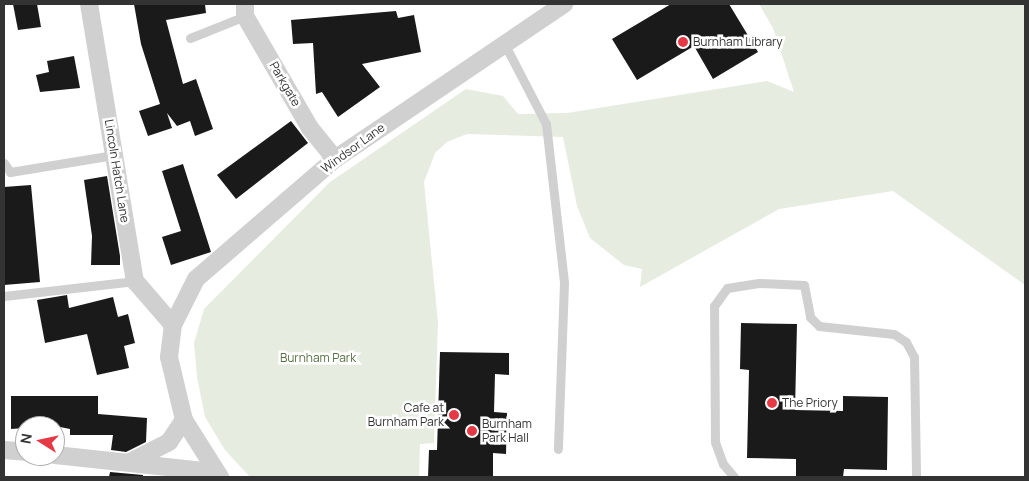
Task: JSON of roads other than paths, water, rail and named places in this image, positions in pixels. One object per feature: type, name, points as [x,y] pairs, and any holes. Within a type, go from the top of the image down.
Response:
[{"type":"street","name":"Lincoln Hatch Lane","points":[[89,4],[136,281]]},
{"type":"street","name":"Windsor Lane","points":[[173,325],[196,278],[335,159],[564,4]]},
{"type":"street","name":"Parkgate","points":[[245,10],[310,128],[335,159]]},
{"type":"street","points":[[136,281],[173,325],[170,357],[184,420],[217,475]]},
{"type":"street","points":[[130,462],[169,442],[184,420]]},
{"type":"street","points":[[65,456],[130,462],[217,475]]},
{"type":"lane","points":[[190,38],[245,10]]},
{"type":"lane","points":[[504,43],[546,124],[564,283],[558,449]]},
{"type":"lane","points":[[4,163],[10,172],[114,155]]},
{"type":"lane","points":[[4,296],[136,281]]},
{"type":"lane","points":[[734,477],[723,464],[716,442],[714,306],[728,288],[760,283],[804,285],[810,317],[819,326],[894,334],[906,342],[914,357],[916,477]]},
{"type":"place","name":"Burnham Library","points":[[683,42]]},
{"type":"place","name":"The Priory","points":[[772,403]]},
{"type":"place","name":"Cafe at Burnham Park","points":[[454,415]]},
{"type":"place","name":"Burnham Park Hall","points":[[472,431]]},
{"type":"park label","name":"Burnham Park","points":[[318,358]]}]
